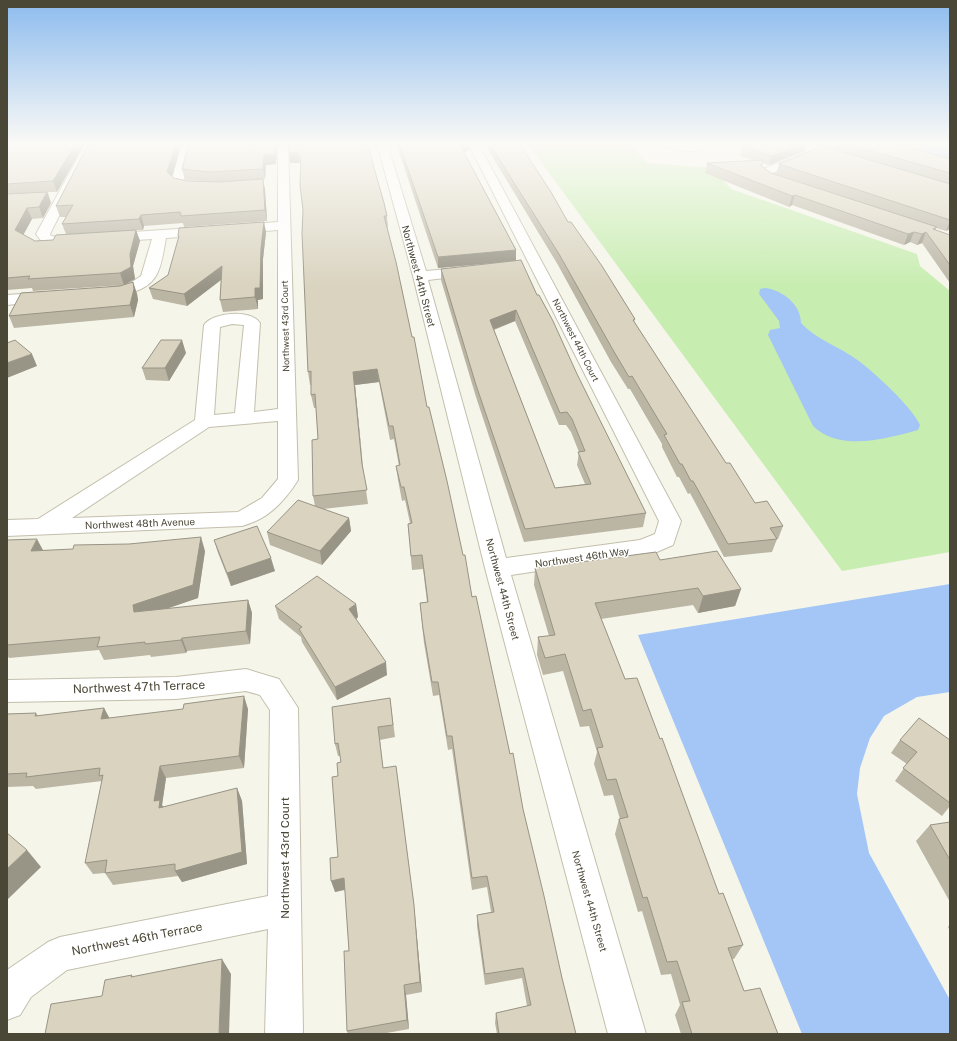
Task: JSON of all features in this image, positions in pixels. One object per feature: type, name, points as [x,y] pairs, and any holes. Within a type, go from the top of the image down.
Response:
[{"type":"street","points":[[65,192],[43,234],[47,239],[61,241],[283,226]]},
{"type":"street","name":"Northwest 43rd Court","points":[[270,503],[288,480],[283,226],[280,192]]},
{"type":"street","name":"Northwest 44th Street","points":[[396,192],[420,276],[497,568],[627,1034]]},
{"type":"street","name":"Northwest 44th Court","points":[[495,192],[529,265],[670,521],[665,539]]},
{"type":"street","points":[[46,198],[62,197]]},
{"type":"street","points":[[93,293],[124,291],[139,286],[150,277],[160,235]]},
{"type":"street","points":[[420,276],[482,270]]},
{"type":"street","points":[[7,300],[62,296]]},
{"type":"street","points":[[204,422],[212,325],[226,319],[244,318],[252,323],[244,418]]},
{"type":"street","points":[[42,527],[204,422],[287,414]]},
{"type":"street","name":"Northwest 48th Avenue","points":[[7,528],[242,519],[270,503]]},
{"type":"street","name":"Northwest 46th Way","points":[[497,568],[644,548],[665,539]]},
{"type":"street","name":"Northwest 47th Terrace","points":[[7,691],[176,688],[246,680],[269,687]]},
{"type":"street","name":"Northwest 43rd Court","points":[[269,687],[284,708],[284,1034]]},
{"type":"street","name":"Northwest 46th Terrace","points":[[7,1002],[18,984],[60,954],[285,909]]},
{"type":"green space","points":[[563,192],[738,192],[917,254],[920,266],[950,291],[950,552],[842,571]]},
{"type":"water","points":[[760,289],[772,289],[790,300],[798,310],[801,323],[807,329],[856,359],[882,380],[916,417],[920,425],[918,430],[877,440],[849,441],[836,439],[824,434],[813,426],[768,335],[770,330],[780,328],[779,321],[759,294]]},
{"type":"water","points":[[950,584],[950,692],[917,697],[884,716],[870,738],[860,768],[857,794],[869,853],[950,1000],[950,1034],[802,1034],[638,635]]},
{"type":"building","points":[[47,192],[39,207],[27,208],[15,230],[35,241],[53,240],[56,235],[136,230],[130,254],[131,267],[120,273],[28,279],[30,276],[7,278],[7,194]]},
{"type":"building","points":[[64,192],[264,192],[265,210],[181,216],[180,212],[141,215],[139,219],[62,224],[73,205],[56,206]]},
{"type":"building","points":[[301,192],[381,192],[387,216],[384,216],[396,262],[412,337],[414,337],[427,407],[429,407],[447,481],[463,555],[465,555],[472,597],[476,596],[510,754],[513,753],[523,809],[576,1034],[499,1034],[496,1013],[531,1005],[523,968],[485,974],[477,915],[494,912],[487,876],[472,878],[452,736],[447,736],[438,682],[432,682],[423,629],[420,603],[428,602],[422,555],[411,556],[408,524],[412,523],[404,487],[401,487],[396,466],[400,465],[393,426],[389,426],[377,369],[353,372],[362,464],[367,490],[313,496],[312,440],[318,439],[315,394],[311,395],[311,371],[308,372],[302,233],[303,210]]},
{"type":"building","points":[[416,192],[485,192],[516,250],[438,257]]},
{"type":"building","points":[[520,192],[551,192],[568,222],[571,222],[602,266],[635,319],[633,320],[726,463],[730,463],[755,503],[767,501],[783,526],[770,528],[777,539],[728,544],[693,481],[691,481],[682,464],[680,464],[664,435],[667,434],[632,376],[629,377],[559,254]]},
{"type":"building","points":[[781,192],[828,192],[937,227],[933,229],[950,235],[950,265],[926,232],[922,234],[914,232],[908,234],[795,195],[792,196]]},
{"type":"building","points":[[863,192],[950,192],[950,220]]},
{"type":"building","points":[[264,222],[261,248],[260,288],[255,288],[255,297],[220,300],[222,266],[184,294],[149,288],[168,275],[179,236],[179,228]]},
{"type":"building","points":[[521,260],[537,295],[539,295],[553,321],[577,374],[646,513],[525,529],[476,385],[441,269]],"holes":[[[516,310],[560,413],[567,412],[572,419],[585,451],[578,452],[591,484],[555,488],[490,320]]]},
{"type":"building","points":[[133,282],[134,289],[130,305],[9,316],[21,293],[120,286]]},
{"type":"building","points":[[15,340],[32,354],[7,363],[7,343]]},
{"type":"building","points":[[161,340],[182,340],[165,368],[142,368]]},
{"type":"building","points":[[298,500],[349,518],[320,551],[267,532]]},
{"type":"building","points":[[257,526],[271,558],[227,573],[214,540]]},
{"type":"building","points":[[201,537],[193,585],[133,605],[134,612],[248,600],[246,631],[182,638],[181,640],[145,644],[145,642],[97,647],[100,637],[7,645],[7,540],[37,539],[31,551],[73,549],[74,545],[129,544]]},
{"type":"building","points":[[717,551],[741,589],[703,596],[698,588],[595,603],[625,679],[637,678],[660,739],[662,738],[719,894],[723,893],[743,945],[728,948],[744,991],[760,988],[778,1034],[692,1034],[682,1002],[690,1001],[677,961],[667,962],[647,897],[643,898],[619,819],[628,817],[616,779],[607,780],[597,748],[603,747],[591,709],[583,711],[565,654],[545,658],[538,637],[555,635],[535,568],[656,552],[660,560]]},
{"type":"building","points":[[317,576],[356,604],[349,609],[386,662],[335,687],[299,629],[302,627],[275,606]]},
{"type":"building","points":[[244,696],[239,756],[160,766],[154,801],[160,800],[159,808],[237,788],[242,852],[175,871],[175,864],[105,873],[107,860],[85,863],[103,775],[99,776],[100,768],[26,777],[27,773],[7,774],[7,714],[36,713],[35,716],[104,708],[101,719],[183,709],[184,704]]},
{"type":"building","points":[[390,698],[393,725],[378,727],[383,768],[396,766],[414,905],[420,982],[404,985],[407,1020],[347,1031],[344,951],[349,951],[344,878],[331,881],[330,858],[338,857],[332,777],[338,776],[337,763],[341,762],[338,743],[335,744],[332,707]]},
{"type":"building","points":[[919,718],[950,740],[950,803],[903,768],[917,752],[900,740]]},
{"type":"building","points":[[950,822],[950,860],[930,825]]},
{"type":"building","points":[[7,833],[27,850],[7,869]]},
{"type":"building","points":[[222,959],[219,1034],[45,1034],[51,1004],[102,996],[105,980],[132,975],[131,977]]}]
